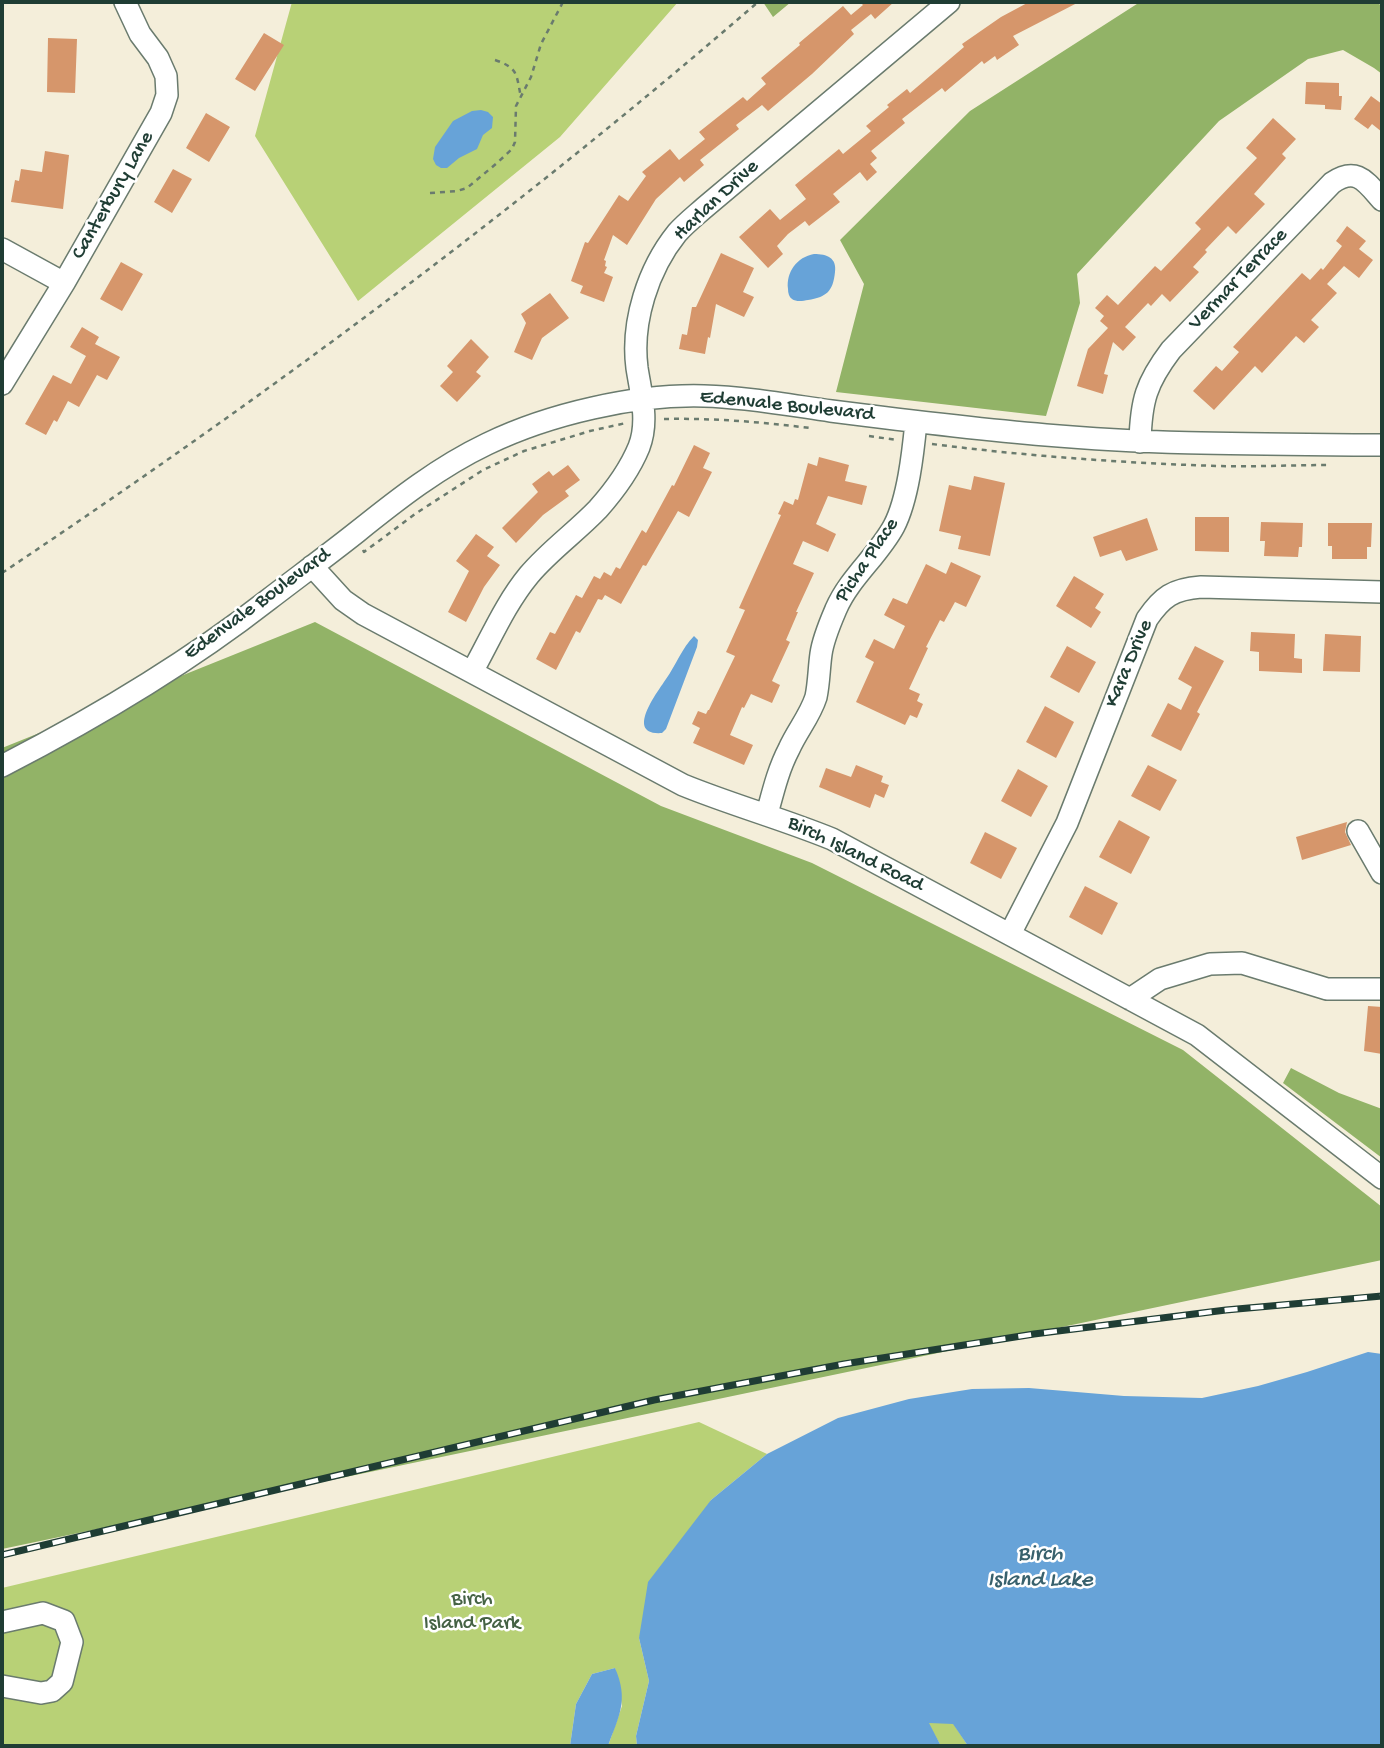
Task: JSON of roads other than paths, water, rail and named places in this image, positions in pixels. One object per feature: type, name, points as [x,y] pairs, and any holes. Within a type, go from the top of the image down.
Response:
[{"type":"street","name":"Canterbury Lane","points":[[2,384],[162,113],[167,95],[166,76],[158,58],[140,34],[125,2]]},
{"type":"street","name":"Harlan Drive","points":[[472,672],[510,603],[528,577],[548,554],[598,509],[621,480],[638,448],[643,433],[643,409],[637,365],[637,330],[645,295],[658,262],[678,232],[949,2]]},
{"type":"street","name":"Vermar Terrace","points":[[1140,442],[1141,412],[1147,390],[1157,369],[1171,350],[1339,173],[1363,178],[1382,200]]},
{"type":"street","points":[[2,249],[64,283]]},
{"type":"street","name":"Edenvale Boulevard","points":[[2,766],[46,743],[196,653],[443,467],[489,443],[543,422],[593,409],[643,409],[704,396],[758,401],[915,432],[1046,435],[1140,442],[1382,445]]},
{"type":"street","name":"Picha Place","points":[[767,814],[779,768],[798,730],[809,715],[816,696],[822,652],[836,607],[846,588],[874,556],[894,527],[901,510],[915,432]]},
{"type":"street","name":"Birch Island Road","points":[[312,566],[342,600],[353,607],[683,785],[832,839],[1197,1035],[1382,1178]]},
{"type":"street","name":"Kara Drive","points":[[1010,934],[1067,823],[1152,602],[1184,588],[1201,587],[1382,592]]},
{"type":"street","points":[[1358,831],[1382,873]]},
{"type":"street","points":[[1130,999],[1160,979],[1210,964],[1242,963],[1327,989],[1382,989]]},
{"type":"street","points":[[2,1622],[44,1613],[64,1621],[72,1642],[62,1682],[51,1691],[41,1693],[2,1686]]},
{"type":"water","points":[[481,110],[493,117],[492,128],[483,135],[477,149],[447,168],[436,165],[433,159],[435,147],[453,121],[472,111]]},
{"type":"water","points":[[814,254],[833,260],[834,279],[830,289],[820,297],[804,301],[794,300],[789,296],[788,290],[791,271],[802,258]]},
{"type":"water","points":[[694,636],[698,640],[697,647],[666,729],[662,733],[651,732],[645,727],[644,720],[651,702]]},
{"type":"water","name":"Birch Island Lake","points":[[1368,1352],[1382,1354],[1382,1746],[968,1746],[953,1724],[929,1723],[941,1746],[637,1746],[636,1736],[649,1681],[639,1638],[648,1582],[711,1500],[767,1454],[838,1418],[909,1399],[972,1389],[1029,1388],[1124,1396],[1202,1398],[1258,1386]]},
{"type":"water","points":[[615,1668],[622,1699],[619,1717],[608,1746],[570,1746],[576,1704],[592,1674]]},
{"type":"railway","points":[[2,1555],[654,1400],[844,1364],[1034,1334],[1226,1310],[1382,1296]]},
{"type":"park label","name":"Birch Island Park","points":[[472,1613]]}]
